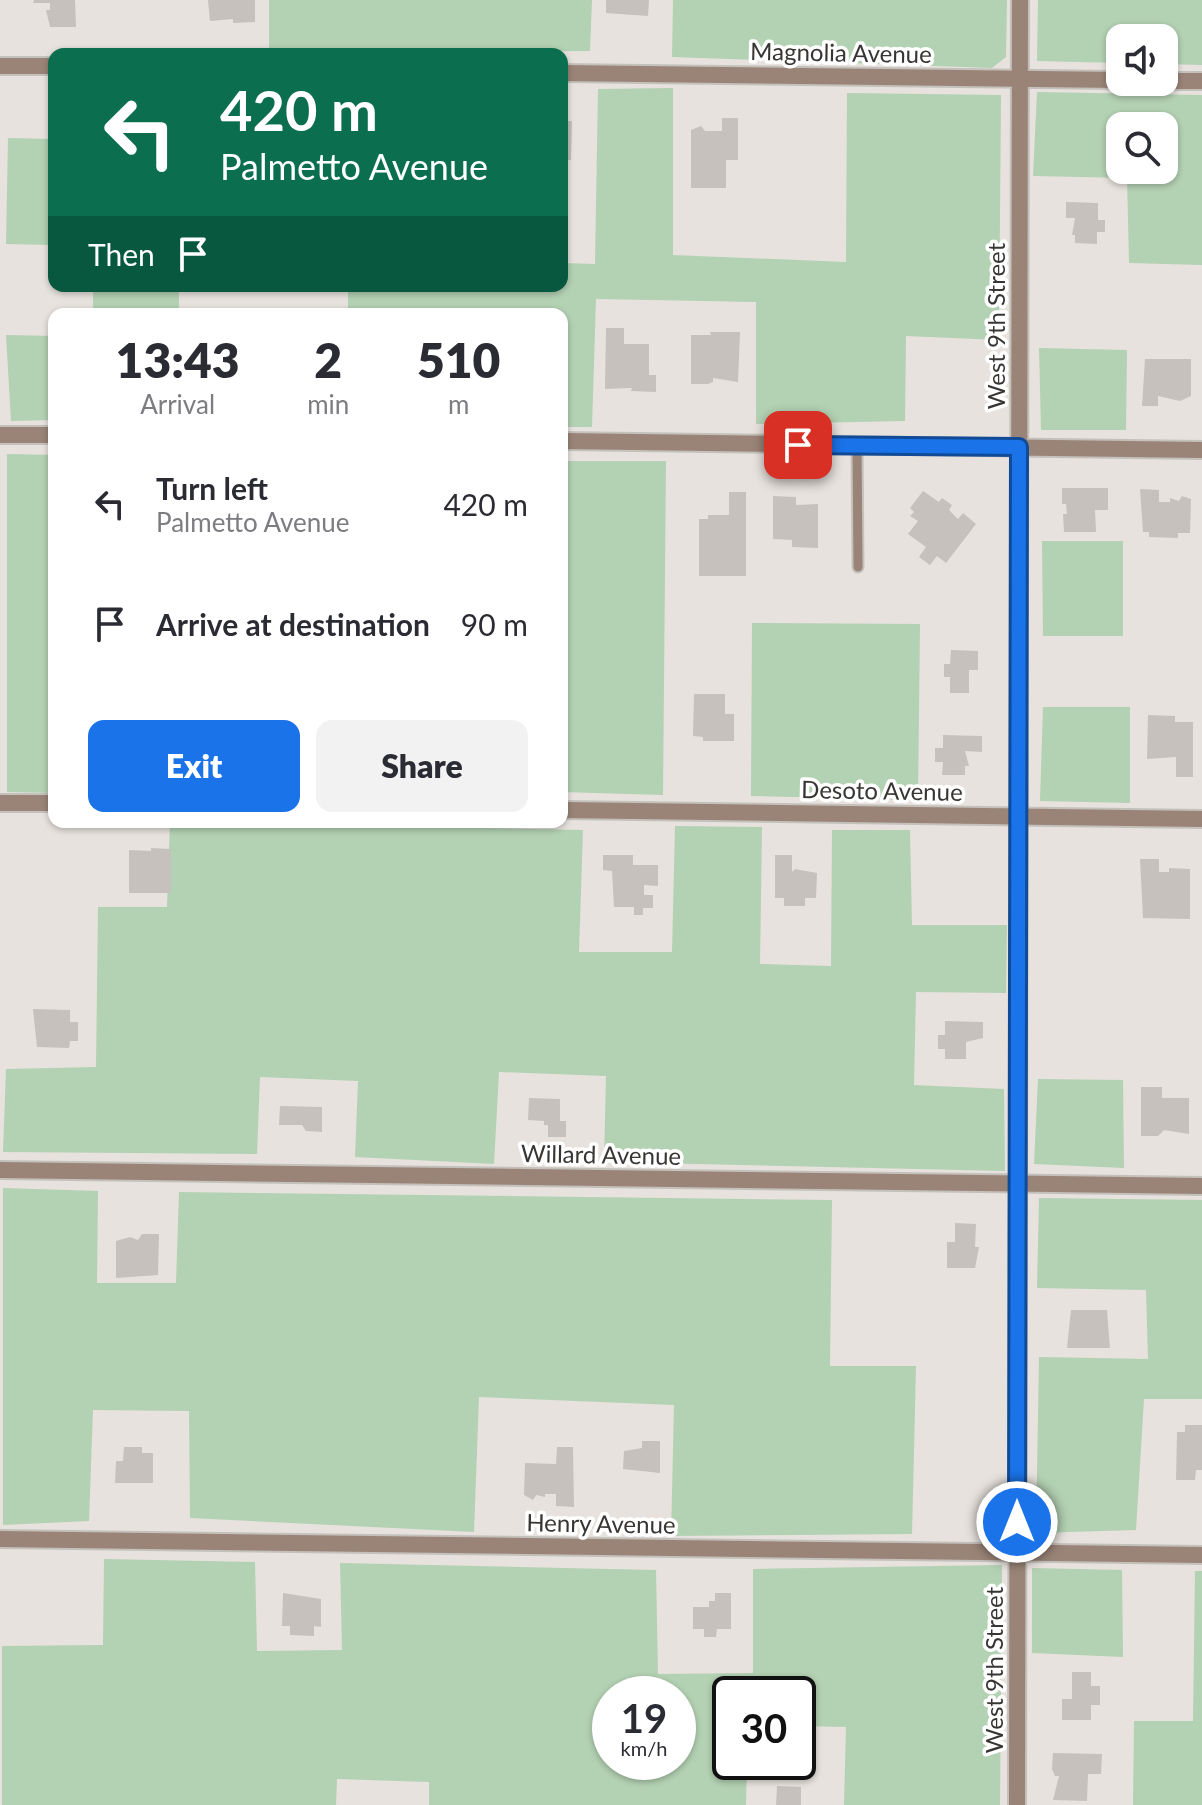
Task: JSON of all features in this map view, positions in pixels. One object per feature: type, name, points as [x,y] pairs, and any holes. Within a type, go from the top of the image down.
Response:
[{"type":"street","name":"West 9th Street","points":[[1017,1805],[1020,0]]},
{"type":"street","points":[[0,66],[48,66]]},
{"type":"street","name":"Magnolia Avenue","points":[[568,73],[1106,80]]},
{"type":"street","points":[[1178,81],[1202,81]]},
{"type":"street","points":[[0,435],[48,435]]},
{"type":"street","points":[[568,441],[1202,450]]},
{"type":"street","points":[[0,803],[48,803]]},
{"type":"street","name":"Desoto Avenue","points":[[568,810],[1202,819]]},
{"type":"street","name":"Willard Avenue","points":[[0,1170],[1202,1186]]},
{"type":"street","name":"Henry Avenue","points":[[0,1539],[1202,1555]]},
{"type":"lane","points":[[857,445],[858,567]]},
{"type":"green space","points":[[269,0],[592,0],[590,51],[568,51],[568,48],[269,48]]},
{"type":"green space","points":[[673,0],[1007,0],[1006,57],[992,68],[672,57]]},
{"type":"green space","points":[[1038,0],[1202,0],[1202,65],[1178,64],[1178,24],[1106,24],[1106,63],[1037,61]]},
{"type":"green space","points":[[673,88],[673,255],[846,262],[847,93],[1001,95],[999,340],[906,336],[905,421],[756,424],[756,302],[596,299],[592,427],[568,427],[568,308],[348,308],[348,292],[568,292],[568,263],[595,264],[598,89]]},
{"type":"green space","points":[[1037,92],[1106,93],[1106,96],[1202,95],[1202,265],[1129,263],[1127,184],[1178,184],[1178,112],[1106,112],[1106,178],[1033,176]]},
{"type":"green space","points":[[8,138],[48,139],[48,245],[6,244]]},
{"type":"green space","points":[[93,292],[179,292],[179,308],[93,308]]},
{"type":"green space","points":[[6,335],[48,336],[48,420],[11,421]]},
{"type":"green space","points":[[1039,348],[1127,350],[1126,430],[1041,430]]},
{"type":"green space","points":[[7,454],[48,455],[48,793],[7,792]]},
{"type":"green space","points":[[568,461],[666,461],[663,795],[568,792]]},
{"type":"green space","points":[[1042,541],[1123,541],[1123,636],[1043,636]]},
{"type":"green space","points":[[752,623],[920,624],[918,800],[751,796]]},
{"type":"green space","points":[[1043,707],[1130,707],[1130,803],[1040,801]]},
{"type":"green space","points":[[675,826],[762,827],[760,964],[831,966],[832,830],[910,830],[912,925],[1007,925],[1006,993],[916,992],[914,1085],[1004,1089],[1005,1171],[604,1162],[606,1076],[499,1072],[494,1164],[355,1157],[358,1081],[260,1077],[257,1154],[3,1152],[6,1069],[96,1067],[98,907],[167,907],[170,828],[583,830],[579,952],[672,952]]},
{"type":"green space","points":[[1038,1079],[1123,1080],[1124,1168],[1034,1164]]},
{"type":"green space","points":[[3,1188],[98,1191],[97,1283],[176,1283],[179,1192],[832,1200],[830,1366],[916,1366],[912,1534],[671,1536],[674,1405],[479,1397],[474,1532],[190,1518],[189,1411],[93,1410],[89,1521],[3,1525]]},
{"type":"green space","points":[[1039,1198],[1202,1200],[1202,1399],[1144,1399],[1136,1530],[1036,1533],[1039,1357],[1148,1359],[1146,1290],[1037,1288]]},
{"type":"green space","points":[[104,1559],[255,1562],[257,1651],[342,1650],[340,1563],[656,1570],[658,1674],[753,1673],[753,1569],[1002,1565],[1000,1805],[844,1805],[846,1727],[816,1726],[816,1676],[712,1676],[712,1780],[747,1780],[746,1805],[429,1805],[429,1782],[337,1779],[336,1805],[2,1805],[2,1646],[103,1645]]},
{"type":"green space","points":[[1032,1568],[1122,1570],[1123,1657],[1032,1653]]},
{"type":"green space","points":[[1195,1571],[1202,1571],[1202,1805],[1133,1805],[1134,1721],[1193,1721]]},
{"type":"building","points":[[34,0],[75,0],[76,27],[50,27],[46,10],[50,10],[50,3],[33,3]]},
{"type":"building","points":[[208,0],[255,0],[255,22],[233,23],[233,19],[210,21]]},
{"type":"building","points":[[606,0],[649,0],[648,16],[606,13]]},
{"type":"building","points":[[722,118],[738,118],[738,160],[726,160],[726,188],[691,188],[691,130],[701,126],[705,131],[722,131]]},
{"type":"building","points":[[568,121],[572,121],[571,160],[568,160]]},
{"type":"building","points":[[1066,202],[1098,203],[1098,220],[1105,220],[1105,232],[1097,232],[1097,244],[1075,243],[1075,235],[1072,235],[1075,218],[1066,218]]},
{"type":"building","points":[[606,328],[624,328],[624,344],[649,344],[649,375],[656,375],[656,392],[631,391],[632,388],[605,389]]},
{"type":"building","points":[[710,332],[740,332],[738,382],[713,378],[713,382],[708,384],[691,384],[691,335],[711,335]]},
{"type":"building","points":[[1145,359],[1191,359],[1191,396],[1180,401],[1158,396],[1158,406],[1142,406]]},
{"type":"building","points":[[1062,488],[1108,488],[1108,510],[1095,510],[1096,532],[1064,532],[1063,514],[1067,514],[1066,504],[1062,504]]},
{"type":"building","points":[[1140,489],[1159,490],[1159,502],[1170,502],[1170,498],[1179,501],[1182,496],[1191,499],[1190,533],[1178,533],[1178,538],[1149,537],[1149,532],[1143,532]]},
{"type":"building","points":[[923,491],[939,502],[942,498],[952,505],[949,510],[958,519],[963,513],[976,524],[946,563],[937,556],[930,565],[919,557],[926,547],[908,534],[918,521],[910,516],[914,512],[910,508]]},
{"type":"building","points":[[729,492],[746,492],[746,576],[699,576],[699,519],[708,519],[708,515],[729,515]]},
{"type":"building","points":[[773,496],[796,497],[796,505],[818,504],[818,548],[792,547],[792,540],[773,539]]},
{"type":"building","points":[[951,650],[978,651],[978,670],[969,670],[969,693],[950,693],[950,677],[944,677],[944,664],[950,664]]},
{"type":"building","points":[[694,694],[725,694],[725,714],[734,714],[734,741],[703,741],[703,737],[693,736]]},
{"type":"building","points":[[1148,715],[1175,716],[1175,722],[1193,722],[1193,777],[1176,777],[1176,757],[1147,759]]},
{"type":"building","points":[[943,735],[982,736],[982,752],[965,751],[969,766],[965,766],[965,775],[942,775],[943,762],[935,762],[935,748],[943,748]]},
{"type":"building","points":[[151,848],[171,849],[171,893],[129,893],[129,850],[151,851]]},
{"type":"building","points":[[603,855],[633,855],[633,865],[658,865],[658,886],[644,885],[644,895],[653,895],[653,908],[643,908],[643,915],[634,915],[634,907],[614,907],[612,871],[603,870]]},
{"type":"building","points":[[775,855],[792,855],[792,872],[795,869],[817,873],[816,898],[805,898],[805,906],[784,906],[784,898],[775,898]]},
{"type":"building","points":[[1140,859],[1159,859],[1159,872],[1169,872],[1169,868],[1190,869],[1190,919],[1143,918]]},
{"type":"building","points":[[33,1009],[70,1010],[70,1022],[78,1022],[78,1041],[70,1041],[69,1048],[37,1047]]},
{"type":"building","points":[[945,1021],[983,1022],[983,1038],[966,1042],[966,1059],[945,1059],[945,1049],[938,1049],[938,1035],[945,1035]]},
{"type":"building","points":[[1141,1087],[1162,1087],[1162,1098],[1189,1098],[1189,1134],[1164,1130],[1158,1136],[1141,1136]]},
{"type":"building","points":[[529,1098],[560,1099],[560,1121],[566,1121],[566,1137],[548,1137],[548,1125],[544,1125],[544,1121],[528,1120]]},
{"type":"building","points":[[280,1106],[322,1107],[322,1132],[306,1131],[302,1125],[279,1125]]},
{"type":"building","points":[[955,1223],[976,1224],[975,1247],[979,1247],[975,1268],[947,1268],[947,1242],[955,1242]]},
{"type":"building","points":[[142,1234],[159,1234],[158,1275],[116,1278],[116,1241],[130,1237],[138,1240]]},
{"type":"building","points":[[1071,1310],[1107,1310],[1110,1348],[1067,1348]]},
{"type":"building","points":[[1185,1425],[1202,1425],[1202,1470],[1196,1470],[1195,1480],[1176,1480],[1177,1432],[1185,1432]]},
{"type":"building","points":[[642,1441],[660,1441],[660,1473],[623,1469],[624,1451],[642,1448]]},
{"type":"building","points":[[124,1447],[142,1447],[142,1453],[153,1453],[153,1483],[115,1483],[116,1461],[123,1461]]},
{"type":"building","points":[[557,1447],[573,1447],[574,1507],[556,1506],[556,1494],[545,1494],[545,1497],[536,1495],[533,1500],[524,1495],[525,1463],[556,1464]]},
{"type":"building","points":[[283,1593],[321,1599],[321,1627],[314,1626],[314,1636],[290,1635],[290,1626],[282,1626]]},
{"type":"building","points":[[715,1593],[731,1593],[731,1629],[717,1629],[716,1637],[704,1637],[704,1629],[693,1629],[693,1607],[709,1607],[709,1601],[715,1601]]},
{"type":"building","points":[[1072,1672],[1091,1672],[1091,1686],[1100,1686],[1100,1705],[1091,1705],[1091,1720],[1062,1720],[1062,1699],[1072,1699]]},
{"type":"building","points":[[1053,1753],[1102,1754],[1101,1774],[1088,1774],[1087,1801],[1053,1800],[1059,1776],[1055,1776],[1052,1769]]},
{"type":"building","points":[[777,1786],[801,1787],[801,1805],[776,1805]]},
{"type":"route","points":[[798,445],[1019,447],[1017,1522]]}]
